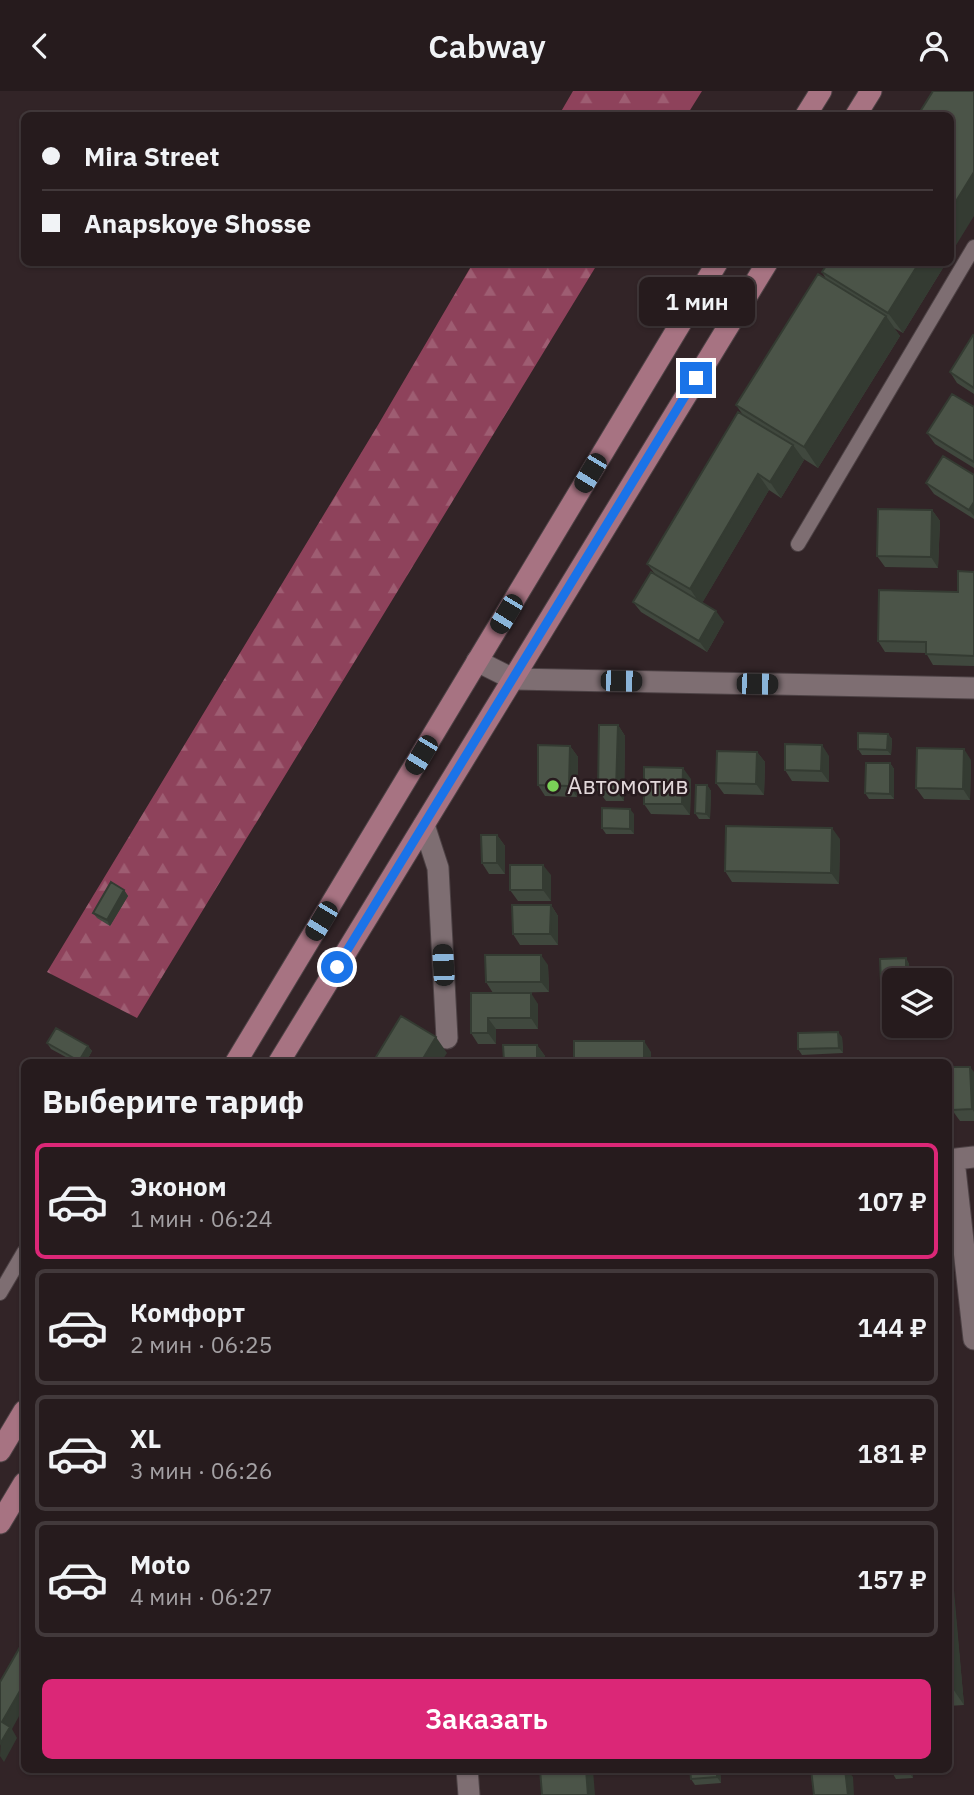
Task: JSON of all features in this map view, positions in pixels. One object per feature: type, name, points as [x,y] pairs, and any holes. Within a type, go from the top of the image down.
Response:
[{"type":"main road","points":[[808,112],[821,91]]},
{"type":"main road","points":[[858,112],[871,91]]},
{"type":"main road","points":[[238,1059],[715,266]]},
{"type":"main road","points":[[281,1059],[764,266]]},
{"type":"main road","points":[[0,1451],[21,1416]]},
{"type":"main road","points":[[3,1511],[21,1487]]},
{"type":"street","points":[[477,661],[513,679],[974,688]]},
{"type":"street","points":[[424,825],[438,868],[447,1038]]},
{"type":"street","points":[[959,1159],[974,1339]]},
{"type":"street","points":[[467,1773],[469,1795]]},
{"type":"lane","points":[[798,544],[974,247]]},
{"type":"lane","points":[[0,1293],[21,1257]]},
{"type":"green space","points":[[573,91],[702,91],[689,112],[561,112]]},
{"type":"green space","points":[[471,266],[596,266],[137,1018],[47,972]]},
{"type":"building","points":[[933,91],[974,91],[974,172],[954,204],[954,112],[920,112]]},
{"type":"building","points":[[826,266],[917,266],[888,313],[822,272]]},
{"type":"building","points":[[818,274],[886,316],[804,447],[736,405]]},
{"type":"building","points":[[974,336],[974,388],[950,372]]},
{"type":"building","points":[[952,394],[974,407],[974,462],[927,433]]},
{"type":"building","points":[[738,412],[793,445],[770,482],[758,474],[690,589],[647,564]]},
{"type":"building","points":[[943,456],[974,475],[974,502],[969,510],[926,483]]},
{"type":"building","points":[[878,509],[932,510],[931,557],[877,556]]},
{"type":"building","points":[[958,571],[974,572],[974,656],[926,654],[926,642],[878,641],[879,590],[958,592]]},
{"type":"building","points":[[651,572],[716,611],[699,641],[633,602]]},
{"type":"building","points":[[599,725],[618,725],[616,790],[598,790]]},
{"type":"building","points":[[858,733],[888,734],[887,750],[858,749]]},
{"type":"building","points":[[785,744],[822,745],[821,771],[785,770]]},
{"type":"building","points":[[538,745],[570,746],[569,786],[538,785]]},
{"type":"building","points":[[917,748],[964,749],[963,789],[916,788]]},
{"type":"building","points":[[717,751],[757,752],[756,784],[716,783]]},
{"type":"building","points":[[866,763],[890,763],[890,794],[865,793]]},
{"type":"building","points":[[644,767],[683,768],[682,804],[644,804]]},
{"type":"building","points":[[696,785],[707,785],[706,814],[695,813]]},
{"type":"building","points":[[602,808],[630,809],[630,829],[602,828]]},
{"type":"building","points":[[726,826],[832,828],[831,873],[725,871]]},
{"type":"building","points":[[481,835],[497,835],[497,863],[482,863]]},
{"type":"building","points":[[510,865],[543,865],[543,890],[510,890]]},
{"type":"building","points":[[111,882],[124,890],[107,920],[93,913]]},
{"type":"building","points":[[512,905],[551,905],[550,934],[513,934]]},
{"type":"building","points":[[485,955],[541,955],[541,982],[486,982]]},
{"type":"building","points":[[906,958],[906,968],[882,968],[881,983],[880,959]]},
{"type":"building","points":[[471,993],[531,993],[531,1018],[488,1018],[488,1033],[471,1033]]},
{"type":"building","points":[[401,1016],[436,1037],[423,1059],[375,1059]]},
{"type":"building","points":[[56,1028],[88,1046],[80,1059],[75,1059],[47,1043]]},
{"type":"building","points":[[838,1032],[839,1048],[798,1049],[798,1033]]},
{"type":"building","points":[[574,1041],[644,1041],[644,1059],[574,1059]]},
{"type":"building","points":[[503,1045],[537,1045],[537,1059],[504,1059]]},
{"type":"building","points":[[952,1067],[970,1067],[972,1109],[952,1110]]},
{"type":"building","points":[[21,1645],[21,1689],[2,1722],[10,1727],[0,1744],[0,1682]]},
{"type":"building","points":[[540,1773],[586,1773],[588,1795],[542,1795]]},
{"type":"building","points":[[690,1773],[717,1773],[717,1777],[691,1779]]},
{"type":"building","points":[[811,1773],[845,1773],[848,1795],[814,1795]]},
{"type":"place","name":"Автомотив","points":[[553,786]]},
{"type":"route","points":[[337,967],[696,378]]}]
